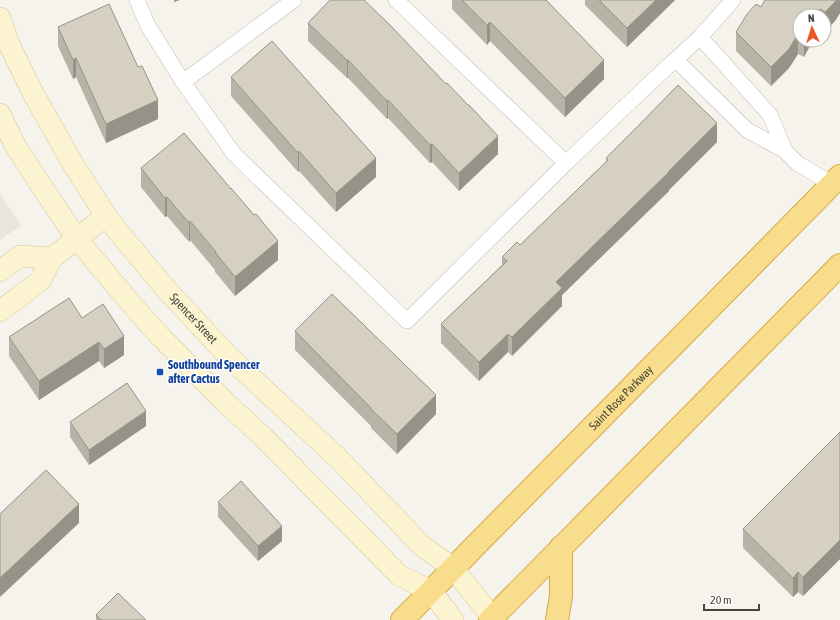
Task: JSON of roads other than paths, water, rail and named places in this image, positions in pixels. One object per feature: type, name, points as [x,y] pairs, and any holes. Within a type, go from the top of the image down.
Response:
[{"type":"highway","name":"Saint Rose Parkway","points":[[402,620],[836,180]]},
{"type":"highway","points":[[492,619],[561,547],[840,265]]},
{"type":"highway","points":[[557,620],[561,596],[561,547]]},
{"type":"main road","name":"Spencer Street","points":[[0,18],[9,44],[34,95],[73,164],[92,227],[133,306],[187,364],[262,436],[399,575],[431,591]]},
{"type":"main road","name":"Spencer Street","points":[[0,114],[16,146],[46,193],[92,227],[125,240],[165,288],[230,358],[339,459],[422,546],[453,568],[492,619]]},
{"type":"main road","points":[[0,311],[40,281],[52,258],[92,227]]},
{"type":"main road","points":[[0,271],[20,256],[52,258]]},
{"type":"main road","points":[[431,591],[453,620]]},
{"type":"street","points":[[137,0],[148,26],[183,82],[234,154],[407,321],[566,163],[700,37],[733,0]]},
{"type":"street","points":[[183,82],[294,0]]},
{"type":"street","points":[[396,0],[566,163]]},
{"type":"street","points":[[700,37],[770,115],[785,151]]},
{"type":"street","points":[[676,60],[747,130],[785,151],[797,163],[836,180]]},
{"type":"place","name":"Southbound Spencer after Cactus","points":[[160,372]]}]
